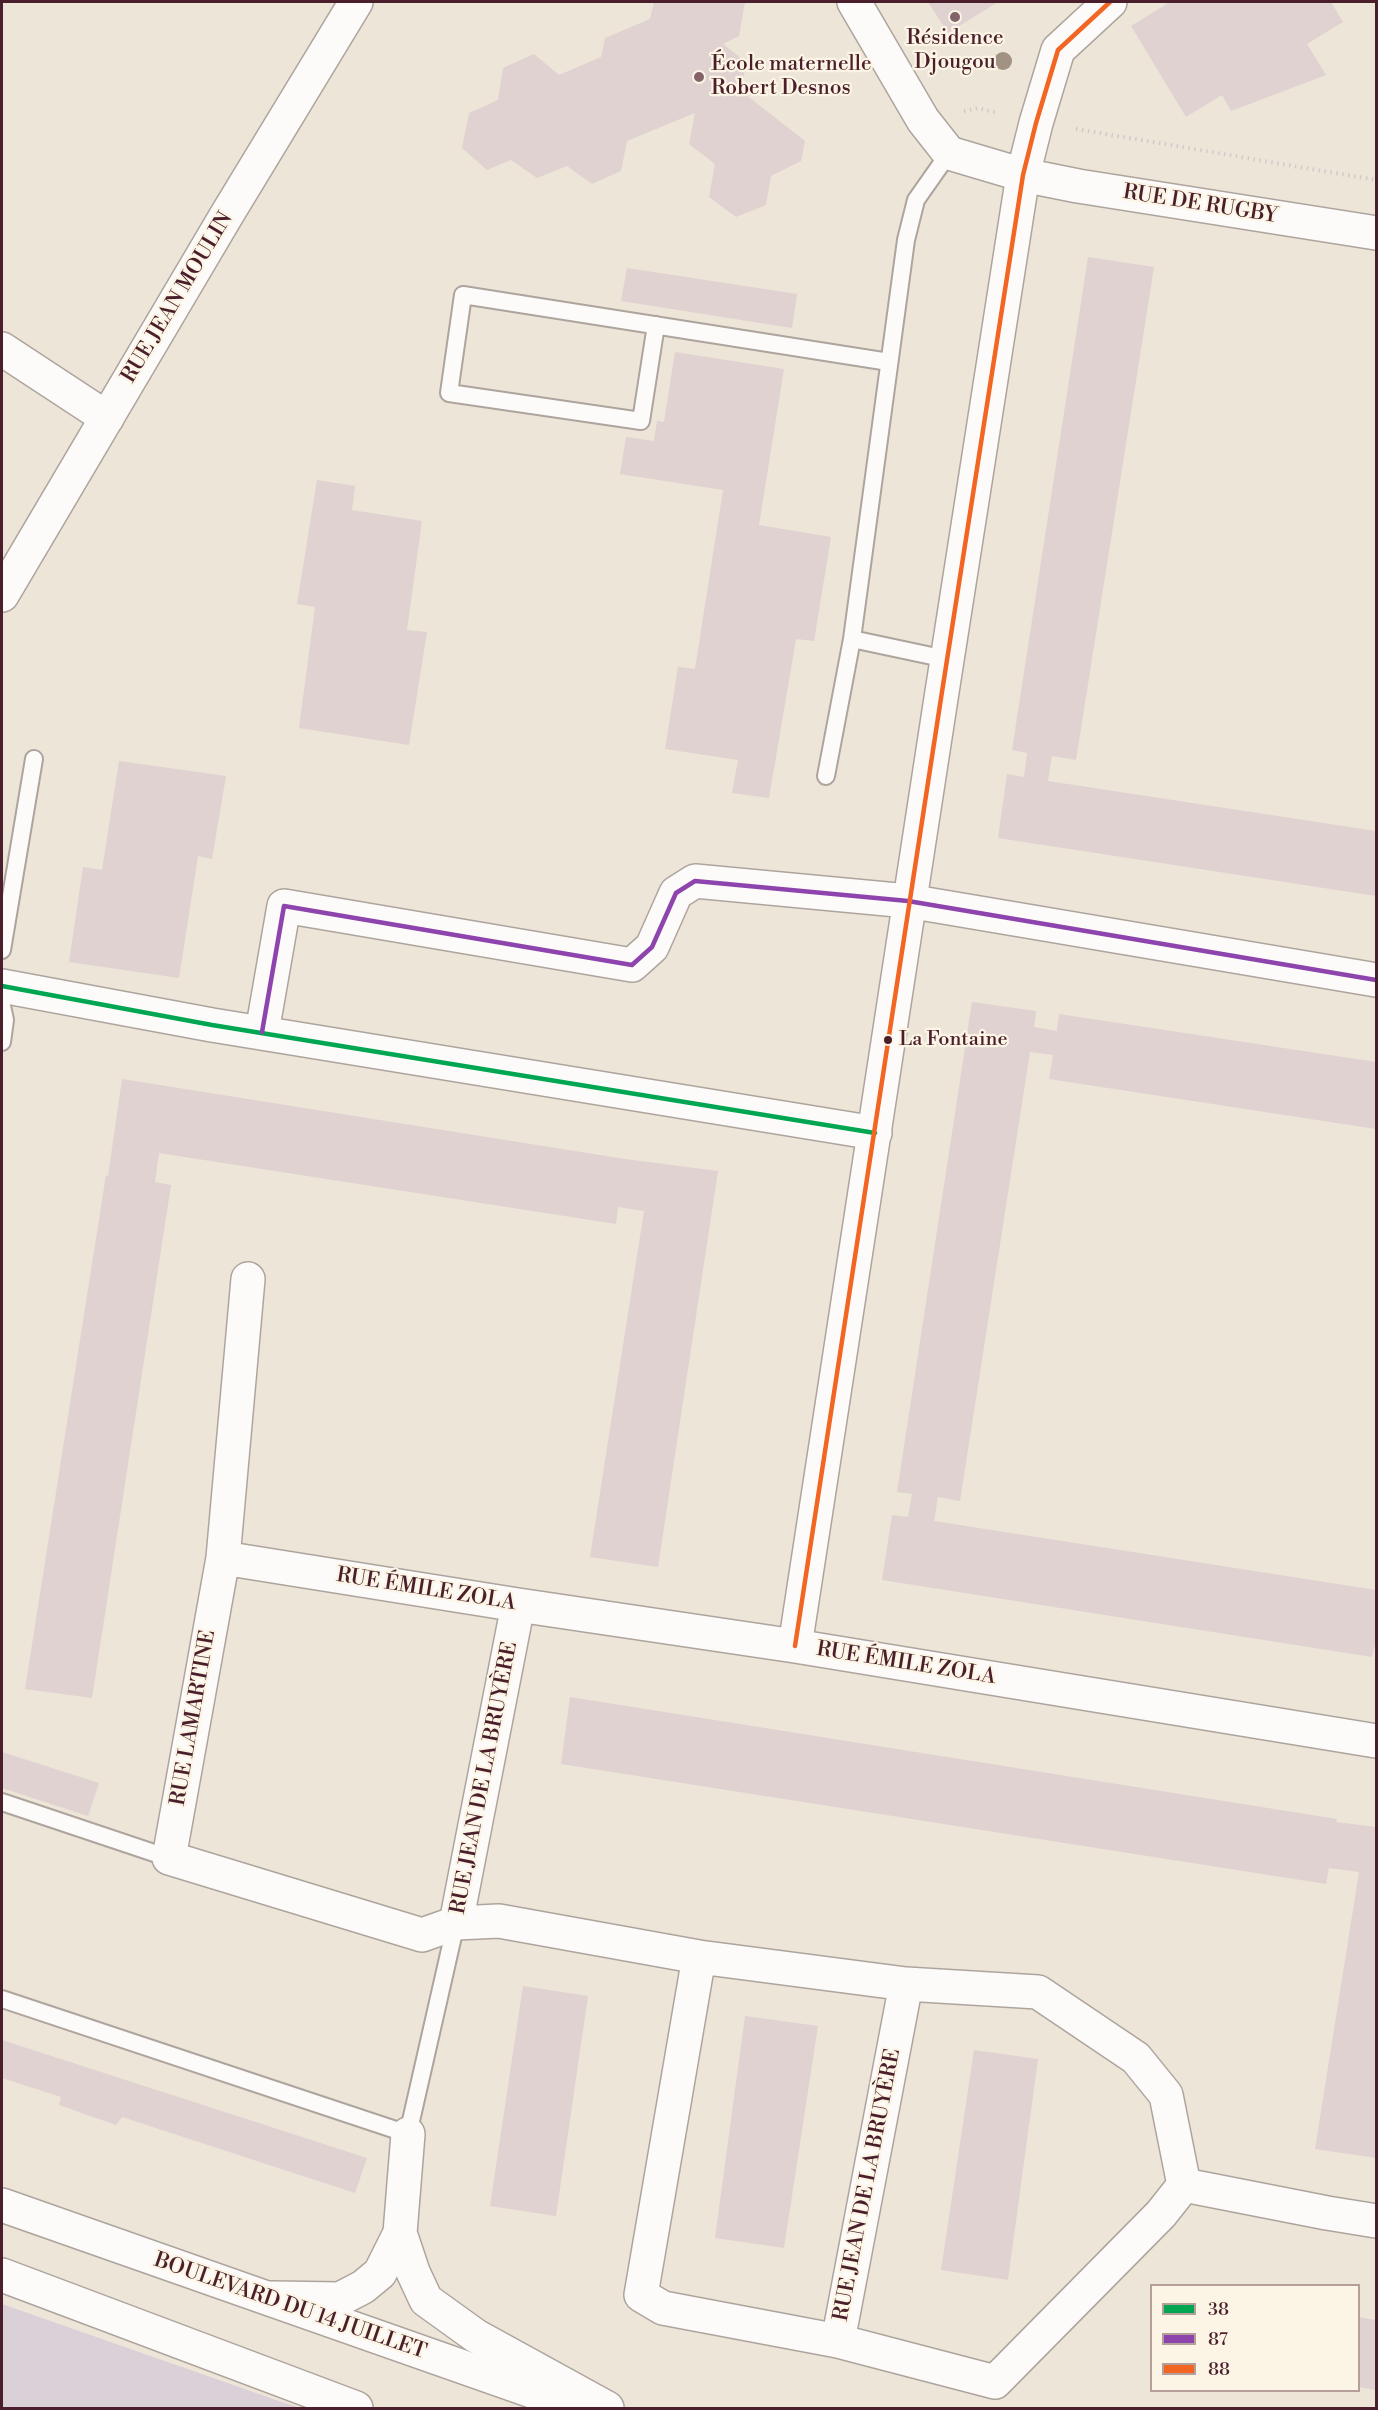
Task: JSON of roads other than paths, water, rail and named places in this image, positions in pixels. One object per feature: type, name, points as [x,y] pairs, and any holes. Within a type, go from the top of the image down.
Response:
[{"type":"street","name":"RUE JEAN MOULIN","points":[[2,595],[356,2]]},
{"type":"street","points":[[854,2],[923,120],[949,153]]},
{"type":"street","points":[[795,1646],[875,1133],[908,902],[1023,175],[1058,50],[1110,2]]},
{"type":"street","name":"RUE DE RUGBY","points":[[949,153],[1023,175],[1078,186],[1377,233]]},
{"type":"street","points":[[2,349],[107,418]]},
{"type":"street","points":[[262,1032],[284,906],[632,965],[652,947],[676,892],[695,881],[908,902],[1377,980]]},
{"type":"street","points":[[2,986],[262,1032],[875,1133]]},
{"type":"street","name":"RUE LAMARTINE","points":[[169,1858],[223,1557],[248,1279]]},
{"type":"street","name":"RUE ÉMILE ZOLA","points":[[223,1557],[518,1605],[795,1646],[1377,1741]]},
{"type":"street","name":"RUE JEAN DE LA BRUYÈRE","points":[[518,1605],[456,1923],[500,1921],[699,1957],[906,1984],[838,2341],[995,2382],[1161,2214],[1184,2185]]},
{"type":"street","points":[[169,1858],[422,1935],[456,1923]]},
{"type":"street","points":[[699,1957],[641,2295],[663,2308],[838,2341]]},
{"type":"street","points":[[906,1984],[1038,1992],[1136,2058],[1166,2095],[1184,2185],[1377,2221]]},
{"type":"street","points":[[263,2298],[340,2298],[363,2287],[380,2273],[400,2233],[408,2134]]},
{"type":"street","name":"BOULEVARD DU 14 JUILLET","points":[[2,2205],[580,2409]]},
{"type":"street","points":[[400,2233],[413,2272],[426,2300],[476,2336],[607,2409]]},
{"type":"street","points":[[2,2275],[356,2409]]},
{"type":"lane","points":[[826,776],[852,639],[906,240],[916,200],[949,153]]},
{"type":"lane","points":[[656,325],[641,421],[449,393],[463,295],[656,325],[889,362]]},
{"type":"lane","points":[[852,639],[946,659]]},
{"type":"lane","points":[[2,950],[34,759]]},
{"type":"lane","points":[[2,1006],[5,1020],[2,1042]]},
{"type":"lane","points":[[2,1802],[169,1858]]},
{"type":"lane","points":[[2,1999],[408,2134],[456,1923]]},
{"type":"place","name":"Résidence Djougou","points":[[955,17]]},
{"type":"place","name":"École maternelle Robert Desnos","points":[[699,77]]},
{"type":"place","name":"La Fontaine","points":[[888,1040]]}]
